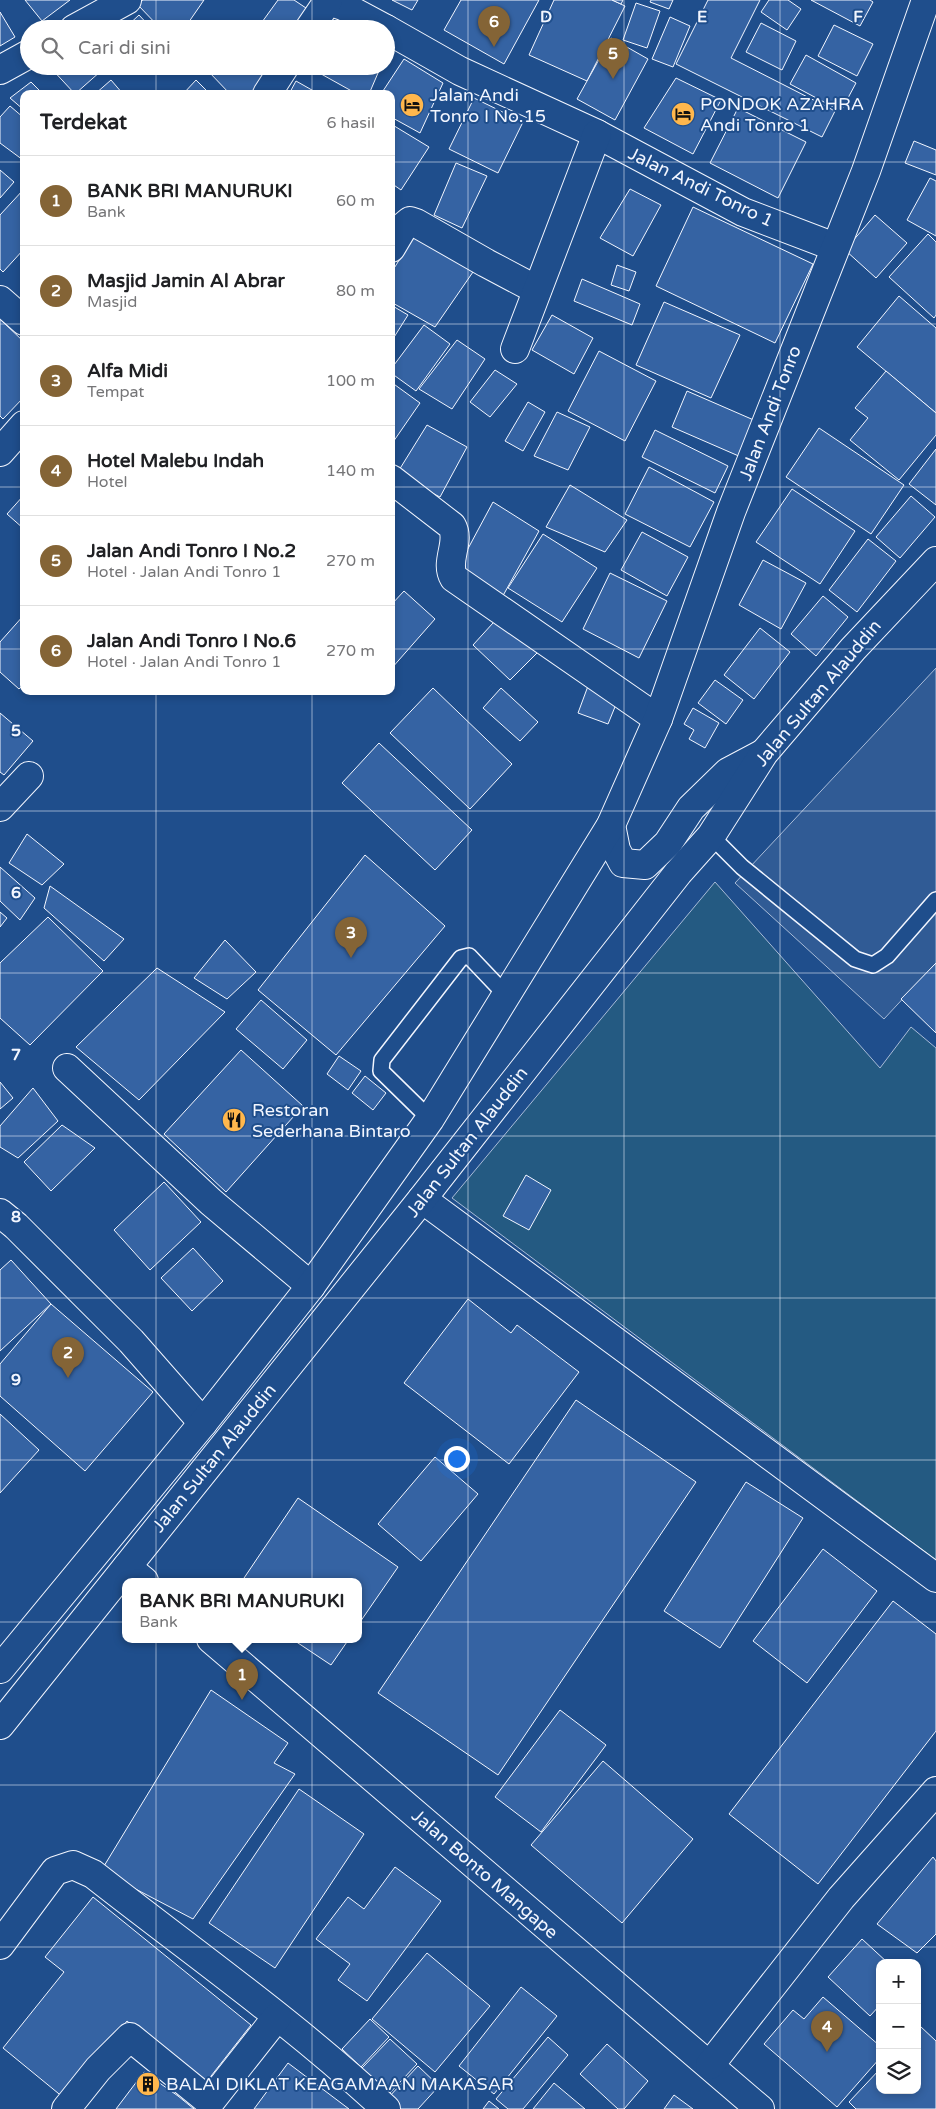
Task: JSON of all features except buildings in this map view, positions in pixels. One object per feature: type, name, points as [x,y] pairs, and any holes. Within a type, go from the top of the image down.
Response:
[{"type":"street","points":[[90,20],[127,0]]},
{"type":"street","name":"Jalan Andi Tonro","points":[[611,824],[658,719],[731,512],[866,171],[926,0]]},
{"type":"street","points":[[315,20],[327,1]]},
{"type":"street","name":"Jalan Andi Tonro 1","points":[[327,1],[344,6],[370,20]]},
{"type":"street","name":"Jalan Andi Tonro 1","points":[[395,34],[460,72],[597,134],[742,212],[836,247]]},
{"type":"street","points":[[0,70],[20,59]]},
{"type":"street","points":[[269,90],[279,75]]},
{"type":"street","points":[[515,349],[597,134]]},
{"type":"street","points":[[395,241],[404,226],[410,221],[416,223],[537,290]]},
{"type":"street","points":[[0,300],[20,318]]},
{"type":"street","points":[[0,452],[20,430]]},
{"type":"street","points":[[395,482],[452,526],[455,535],[450,566],[454,578],[658,719]]},
{"type":"street","name":"Jalan Sultan Alauddin","points":[[138,1576],[422,1199],[678,873],[711,836],[764,753],[853,649],[936,561]]},
{"type":"street","points":[[611,824],[616,850],[624,863],[645,865],[668,842],[691,808],[728,772],[764,753]]},
{"type":"street","points":[[0,807],[29,776]]},
{"type":"street","name":"Jalan Sultan Alauddin","points":[[0,1669],[203,1423],[311,1286],[424,1112],[499,989],[611,824]]},
{"type":"street","points":[[67,1068],[211,1202],[311,1286]]},
{"type":"street","points":[[422,1199],[936,1578]]},
{"type":"street","points":[[0,1213],[16,1226],[131,1341],[203,1423]]},
{"type":"street","name":"Jalan Sultan Alauddin","points":[[0,1725],[122,1593]]},
{"type":"street","name":"Jalan Bonto Mangape","points":[[215,1643],[760,2109]]},
{"type":"street","points":[[710,2065],[842,1898],[934,1798]]},
{"type":"street","points":[[0,1945],[55,1871],[73,1865],[92,1874],[276,2017],[355,2080],[386,2109]]},
{"type":"street","points":[[66,2109],[98,2070],[130,2037],[210,2102],[276,2017]]},
{"type":"lane","points":[[711,836],[742,866],[855,960],[873,964],[888,956],[936,900]]},
{"type":"lane","points":[[424,1112],[380,1071],[382,1060],[461,958],[469,956],[499,989]]},
{"type":"shaded area","points":[[936,668],[936,963],[884,1019],[735,883]]},
{"type":"shaded area","points":[[715,882],[880,1068],[911,1027],[936,1048],[936,1560],[452,1198]]},
{"type":"place","name":"Jalan Andi Tonro I No.6","points":[[494,47]]},
{"type":"place","name":"Jalan Andi Tonro I No.2","points":[[613,79]]},
{"type":"place","name":"Jalan Andi Tonro I No.15","points":[[412,105]]},
{"type":"place","name":"PONDOK AZAHRA Andi Tonro 1","points":[[683,114]]},
{"type":"place","name":"Alfa Midi","points":[[351,958]]},
{"type":"place","name":"Restoran Sederhana Bintaro","points":[[234,1120]]},
{"type":"place","name":"Masjid Jamin Al Abrar","points":[[68,1378]]},
{"type":"place","name":"BANK BRI MANURUKI","points":[[242,1700]]},
{"type":"place","name":"Hotel Malebu Indah","points":[[827,2052]]},
{"type":"place","name":"BALAI DIKLAT KEAGAMAAN MAKASAR","points":[[148,2084]]}]
